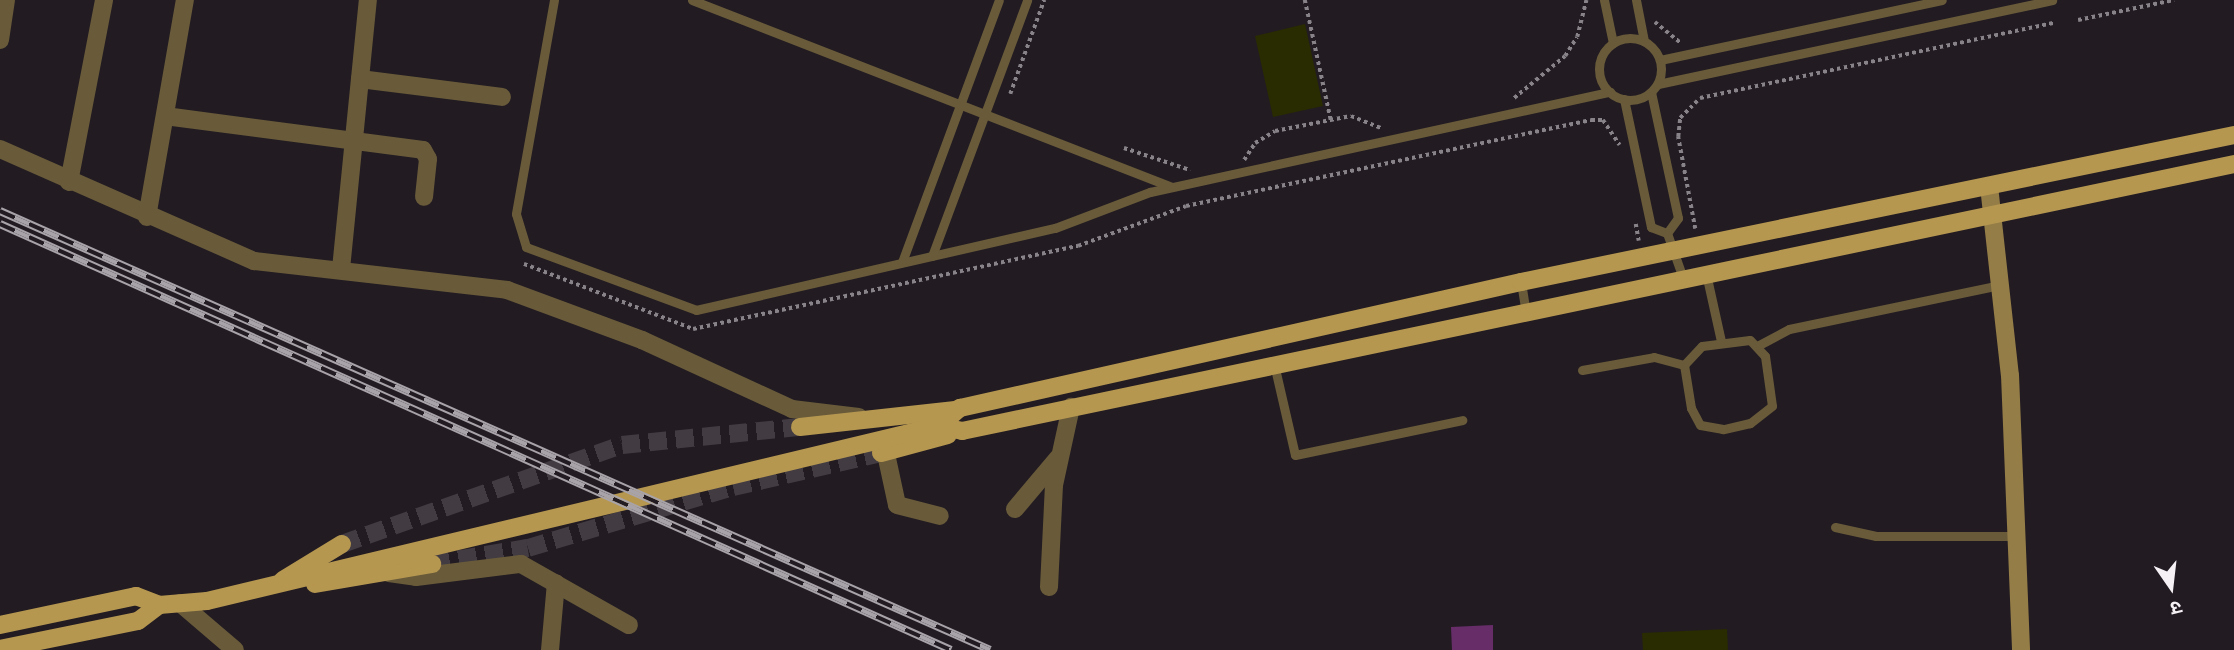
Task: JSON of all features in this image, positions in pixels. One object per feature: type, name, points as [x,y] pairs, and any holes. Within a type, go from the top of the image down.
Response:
[{"type":"main road","points":[[800,427],[953,410],[1521,282],[1673,253],[2234,135]]},
{"type":"main road","points":[[0,625],[136,596],[159,605],[274,586],[883,448],[1274,363],[1707,278],[2234,164]]},
{"type":"main road","points":[[883,448],[939,426],[953,410]]},
{"type":"main road","points":[[939,426],[958,432]]},
{"type":"main road","points":[[274,586],[342,544]]},
{"type":"main road","points":[[274,586],[340,583],[432,564]]},
{"type":"main road","points":[[0,649],[43,645],[138,621],[159,605]]},
{"type":"main road","points":[[43,645],[45,615]]},
{"type":"street","points":[[0,40],[6,0]]},
{"type":"street","points":[[69,183],[104,0]]},
{"type":"street","points":[[147,217],[185,0]]},
{"type":"street","points":[[341,269],[368,0]]},
{"type":"street","points":[[360,79],[502,97]]},
{"type":"street","points":[[165,116],[427,152],[424,197]]},
{"type":"street","points":[[0,149],[69,183],[254,261],[507,290],[642,340],[792,408],[873,419]]},
{"type":"street","points":[[1989,186],[2000,285],[2018,536],[2021,650]]},
{"type":"street","points":[[1049,587],[1060,456],[1071,407]]},
{"type":"street","points":[[883,448],[897,505],[940,516]]},
{"type":"street","points":[[1015,509],[1060,456]]},
{"type":"street","points":[[389,573],[416,577],[521,564],[629,625]]},
{"type":"street","points":[[550,650],[556,583]]},
{"type":"street","points":[[180,603],[235,650]]},
{"type":"lane","points":[[554,0],[516,214],[527,247],[696,310],[1055,228],[1172,187],[1610,92],[1624,99],[1651,92],[1658,84],[1660,60],[1644,41],[1636,0]]},
{"type":"lane","points":[[692,0],[986,111],[1172,187]]},
{"type":"lane","points":[[902,262],[999,0]]},
{"type":"lane","points":[[932,256],[1027,0]]},
{"type":"lane","points":[[1604,0],[1613,43],[1599,66],[1610,92]]},
{"type":"lane","points":[[1660,60],[1918,2],[1942,0]]},
{"type":"lane","points":[[1658,84],[2052,0]]},
{"type":"lane","points":[[1613,43],[1644,41]]},
{"type":"lane","points":[[1651,92],[1678,218],[1667,233]]},
{"type":"lane","points":[[1624,99],[1651,227],[1667,233]]},
{"type":"lane","points":[[1667,233],[1685,282]]},
{"type":"lane","points":[[1707,278],[1721,341]]},
{"type":"lane","points":[[1521,282],[1526,313]]},
{"type":"lane","points":[[1684,365],[1702,346],[1721,341],[1759,345],[1789,329],[2000,285]]},
{"type":"lane","points":[[1684,365],[1691,408],[1700,425],[1723,429],[1750,424],[1772,407],[1759,345]]},
{"type":"lane","points":[[1582,370],[1654,357],[1684,365]]},
{"type":"lane","points":[[1274,363],[1295,455],[1462,420]]},
{"type":"lane","points":[[1835,527],[1876,536],[2018,536]]},
{"type":"path","points":[[1010,94],[1044,0]]},
{"type":"path","points":[[1305,0],[1331,120]]},
{"type":"path","points":[[1506,103],[1565,56],[1577,37],[1586,0]]},
{"type":"path","points":[[2078,20],[2174,0]]},
{"type":"path","points":[[1651,14],[1667,35],[1689,44]]},
{"type":"path","points":[[1695,229],[1678,137],[1680,118],[1700,98],[2054,23]]},
{"type":"path","points":[[1231,164],[1243,161],[1255,143],[1275,131],[1350,116],[1388,129]]},
{"type":"path","points":[[1591,120],[1603,120],[1622,149]]},
{"type":"path","points":[[1124,148],[1195,172]]},
{"type":"path","points":[[1634,217],[1639,244]]},
{"type":"green space","points":[[1305,24],[1323,106],[1273,117],[1255,36]]},
{"type":"green space","points":[[1727,629],[1728,650],[1643,650],[1642,633]]},
{"type":"building","points":[[1493,625],[1493,650],[1452,650],[1451,627]]},
{"type":"tunnel","points":[[342,544],[622,445],[800,427]]},
{"type":"tunnel","points":[[432,564],[528,548],[733,487],[881,453]]},
{"type":"railway","points":[[0,211],[990,650]]},
{"type":"railway","points":[[0,224],[951,650]]}]
